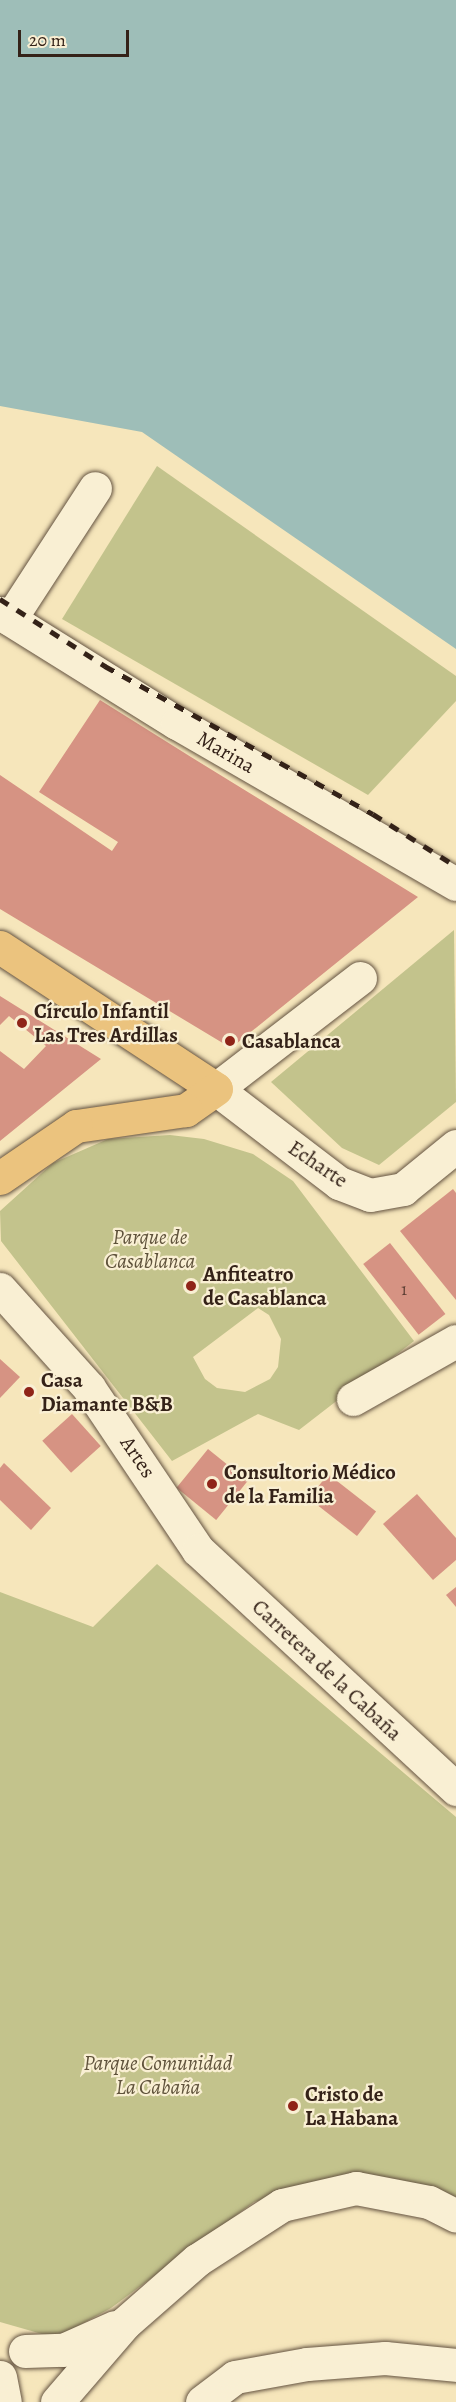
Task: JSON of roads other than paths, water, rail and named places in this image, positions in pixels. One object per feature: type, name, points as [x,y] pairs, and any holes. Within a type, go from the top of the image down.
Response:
[{"type":"main road","points":[[0,947],[216,1089],[186,1110],[75,1126],[0,1178]]},
{"type":"street","points":[[5,616],[95,488]]},
{"type":"street","name":"Marina","points":[[5,616],[177,723],[456,885]]},
{"type":"street","points":[[216,1089],[360,978]]},
{"type":"street","name":"Echarte","points":[[216,1089],[339,1183],[370,1196],[403,1189],[456,1146]]},
{"type":"street","points":[[186,1110],[270,1131]]},
{"type":"street","name":"Artes","points":[[0,1289],[89,1388],[198,1550]]},
{"type":"street","points":[[353,1399],[456,1341]]},
{"type":"street","name":"Carretera de la Cabaña","points":[[198,1550],[456,1789]]},
{"type":"street","points":[[12,2344],[64,2393],[125,2323],[197,2260],[282,2205],[356,2188],[429,2202],[456,2216]]},
{"type":"street","points":[[12,2344],[63,2350],[125,2323]]},
{"type":"street","points":[[202,2402],[235,2377],[307,2364],[385,2358],[456,2365]]},
{"type":"street","points":[[0,2378],[5,2402]]},
{"type":"water","points":[[0,0],[456,0],[456,649],[142,432],[0,406]]},
{"type":"railway","points":[[0,599],[105,666],[373,814],[456,866]]},
{"type":"place","name":"Círculo Infantil Las Tres Ardillas","points":[[22,1023]]},
{"type":"place","name":"Casablanca","points":[[230,1041]]},
{"type":"place","name":"Anfiteatro de Casablanca","points":[[191,1286]]},
{"type":"place","name":"Casa Diamante B&B","points":[[29,1392]]},
{"type":"place","name":"Consultorio Médico de la Familia","points":[[212,1484]]},
{"type":"place","name":"Cristo de La Habana","points":[[293,2106]]},
{"type":"park label","name":"Parque de Casablanca","points":[[150,1249]]},
{"type":"park label","name":"Parque Comunidad La Cabaña","points":[[158,2075]]}]
